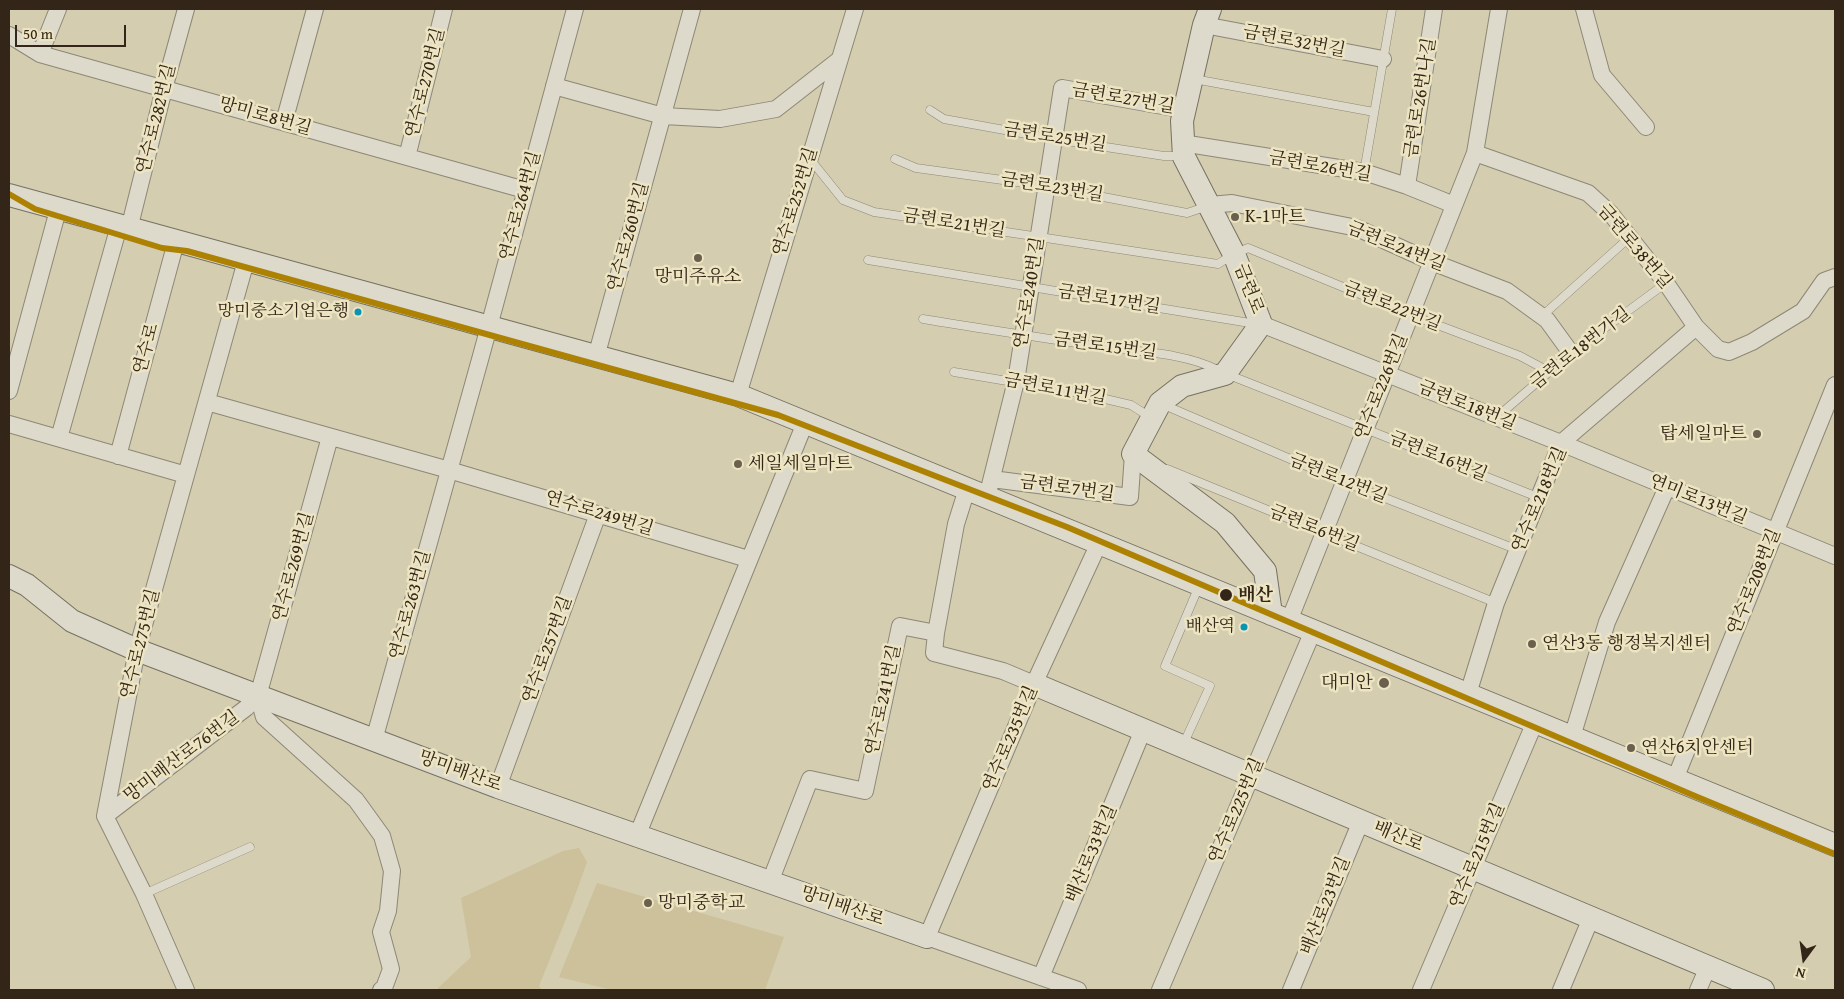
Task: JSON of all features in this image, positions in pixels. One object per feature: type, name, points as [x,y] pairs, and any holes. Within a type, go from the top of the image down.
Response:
[{"type":"street","points":[[40,54],[58,9]]},
{"type":"street","name":"연수로282번길","points":[[124,228],[186,9]]},
{"type":"street","points":[[284,122],[315,9]]},
{"type":"street","name":"연수로270번길","points":[[407,157],[444,9]]},
{"type":"street","name":"연수로264번길","points":[[488,327],[575,9]]},
{"type":"street","name":"연수로260번길","points":[[596,357],[692,9]]},
{"type":"street","name":"연수로252번길","points":[[738,395],[855,9]]},
{"type":"street","name":"금련로26번나길","points":[[1407,186],[1434,9]]},
{"type":"street","points":[[1475,153],[1499,9]]},
{"type":"street","points":[[1584,9],[1602,75],[1646,127]]},
{"type":"street","name":"금련로32번길","points":[[1206,13],[1383,59]]},
{"type":"street","name":"금련로","points":[[1206,13],[1182,121],[1183,150],[1234,254],[1261,324],[1225,374]]},
{"type":"street","name":"망미로8번길","points":[[9,35],[40,54],[525,190]]},
{"type":"street","points":[[554,86],[663,116],[720,119],[776,109],[840,59]]},
{"type":"street","name":"금련로27번길","points":[[1062,88],[1185,110]]},
{"type":"street","name":"연수로240번길","points":[[982,489],[1016,381],[1062,88]]},
{"type":"street","name":"금련로26번길","points":[[1183,150],[1364,172],[1407,186],[1454,205]]},
{"type":"street","name":"연수로226번길","points":[[1280,617],[1324,533],[1475,153]]},
{"type":"street","name":"금련로38번길","points":[[1475,153],[1588,194],[1611,214],[1666,283],[1696,327],[1718,349],[1729,352],[1752,342],[1803,311],[1824,281],[1835,277]]},
{"type":"street","points":[[9,195],[58,210],[738,395],[805,423],[982,489],[1099,543],[1835,844]]},
{"type":"street","name":"금련로24번길","points":[[1210,206],[1232,204],[1357,228],[1432,262],[1507,292],[1547,320],[1571,353]]},
{"type":"street","points":[[9,392],[58,210]]},
{"type":"street","points":[[59,438],[124,228]]},
{"type":"street","name":"연수로","points":[[118,456],[176,242]]},
{"type":"street","name":"연수로275번길","points":[[105,816],[137,650],[246,261]]},
{"type":"street","name":"금련로18번길","points":[[1261,324],[1561,443]]},
{"type":"street","name":"연수로263번길","points":[[374,740],[488,327]]},
{"type":"street","name":"연수로218번길","points":[[1468,694],[1496,603],[1561,443],[1696,327]]},
{"type":"street","points":[[1225,374],[1182,386],[1156,411],[1133,454],[1225,523],[1265,571],[1280,617]]},
{"type":"street","name":"연수로208번길","points":[[1675,779],[1835,385]]},
{"type":"street","points":[[207,402],[449,470]]},
{"type":"street","points":[[637,836],[748,559],[805,423]]},
{"type":"street","points":[[9,424],[186,475]]},
{"type":"street","name":"연수로269번길","points":[[258,696],[330,437]]},
{"type":"street","name":"연미로13번길","points":[[1561,443],[1835,556]]},
{"type":"street","name":"금련로7번길","points":[[982,489],[1130,497],[1133,454]]},
{"type":"street","name":"연수로249번길","points":[[449,470],[748,559]]},
{"type":"street","points":[[1572,737],[1608,622],[1668,487]]},
{"type":"street","points":[[982,489],[956,524],[934,653],[1003,670],[1034,684]]},
{"type":"street","name":"연수로257번길","points":[[498,787],[598,514]]},
{"type":"street","name":"연수로235번길","points":[[927,937],[1034,684],[1099,543]]},
{"type":"street","name":"망미배산로","points":[[9,576],[27,584],[72,621],[137,650],[498,787],[927,937]]},
{"type":"street","name":"연수로241번길","points":[[770,882],[810,779],[865,791],[900,626],[936,633]]},
{"type":"street","name":"연수로225번길","points":[[1160,990],[1313,631]]},
{"type":"street","name":"배산로","points":[[1034,684],[1763,990]]},
{"type":"street","points":[[258,696],[264,716],[356,800],[382,836],[392,871],[388,911],[381,932],[392,969],[383,989]]},
{"type":"street","name":"망미배산로76번길","points":[[105,816],[246,708],[258,696]]},
{"type":"street","name":"연수로215번길","points":[[1421,990],[1536,722]]},
{"type":"street","name":"배산로33번길","points":[[1041,977],[1143,730]]},
{"type":"street","points":[[105,816],[144,894],[186,990]]},
{"type":"street","name":"배산로23번길","points":[[1291,990],[1361,821]]},
{"type":"street","points":[[1561,990],[1591,918]]},
{"type":"street","points":[[927,937],[1078,990]]},
{"type":"street","points":[[1698,990],[1708,967]]},
{"type":"lane","points":[[1364,172],[1392,9]]},
{"type":"lane","points":[[1192,79],[1374,112]]},
{"type":"lane","name":"금련로25번길","points":[[930,110],[944,119],[1054,139],[1164,156],[1183,150]]},
{"type":"lane","name":"금련로21번길","points":[[810,159],[843,200],[874,212],[1218,264],[1234,254]]},
{"type":"lane","name":"금련로23번길","points":[[895,159],[916,168],[1046,186],[1187,213],[1210,206]]},
{"type":"lane","points":[[1542,316],[1630,237]]},
{"type":"lane","name":"금련로22번길","points":[[1234,254],[1248,248],[1411,315],[1520,356],[1550,372]]},
{"type":"lane","name":"금련로17번길","points":[[868,260],[1261,324]]},
{"type":"lane","name":"금련로18번가길","points":[[1497,418],[1571,353],[1666,283]]},
{"type":"lane","name":"금련로15번길","points":[[923,319],[1176,357],[1203,362],[1225,374]]},
{"type":"lane","name":"금련로11번길","points":[[954,372],[1084,394],[1156,411]]},
{"type":"lane","name":"금련로16번길","points":[[1225,374],[1540,498]]},
{"type":"lane","name":"금련로12번길","points":[[1156,411],[1518,550]]},
{"type":"lane","name":"금련로6번길","points":[[1133,454],[1496,603]]},
{"type":"lane","points":[[1183,746],[1210,686],[1165,666],[1200,584]]},
{"type":"lane","points":[[144,894],[250,847]]},
{"type":"shaded area","points":[[579,848],[587,862],[539,986],[542,990],[436,990],[471,957],[461,898],[563,851]]},
{"type":"shaded area","name":"망미중학교","points":[[597,883],[784,937],[765,990],[612,990],[559,977]]},
{"type":"transit line","points":[[9,194],[35,209],[162,248],[187,251],[778,415],[1067,527],[1835,854]]},
{"type":"place","name":"K-1마트","points":[[1235,217]]},
{"type":"place","name":"망미주유소","points":[[698,258]]},
{"type":"place","name":"망미중소기업은행","points":[[358,312]]},
{"type":"place","name":"탑세일마트","points":[[1757,434]]},
{"type":"place","name":"세일세일마트","points":[[738,464]]},
{"type":"place","name":"배산","points":[[1226,595]]},
{"type":"place","name":"배산역","points":[[1244,627]]},
{"type":"place","name":"연산3동 행정복지센터","points":[[1532,644]]},
{"type":"place","name":"대미안","points":[[1384,683]]},
{"type":"place","name":"연산6치안센터","points":[[1631,748]]},
{"type":"place","name":"망미중학교","points":[[648,903]]}]
